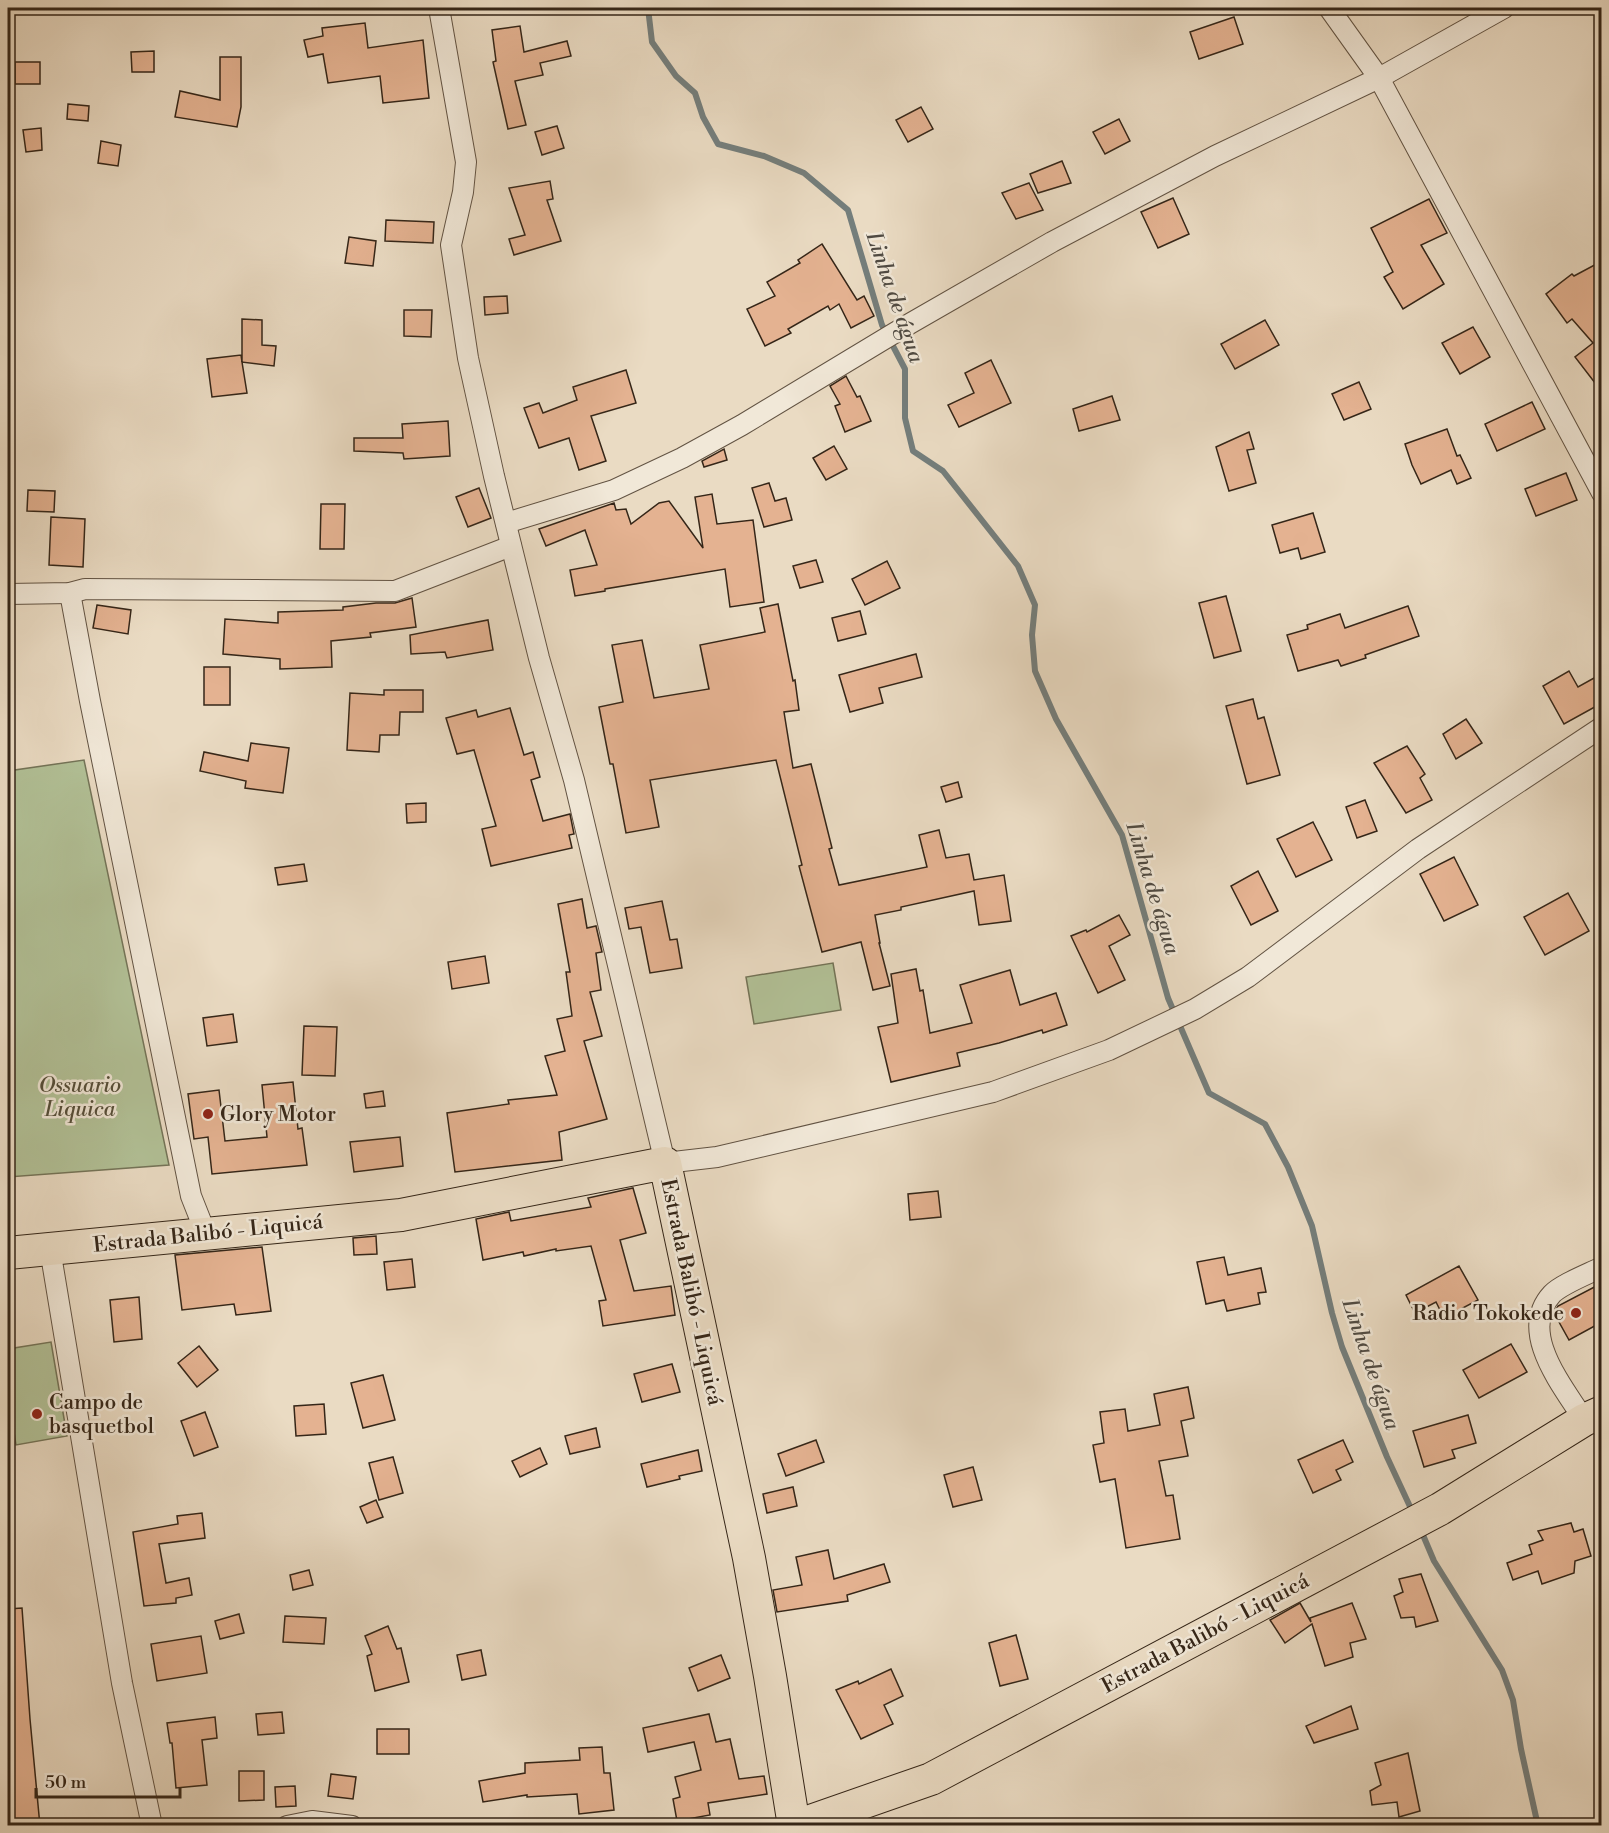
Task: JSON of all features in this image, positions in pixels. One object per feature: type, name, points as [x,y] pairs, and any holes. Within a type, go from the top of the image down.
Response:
[{"type":"main road","name":"Estrada Balibó - Liquicá","points":[[8,1253],[402,1215],[665,1163],[749,1558],[795,1826],[931,1779],[1440,1509],[1596,1417]]},
{"type":"street","points":[[439,8],[466,162],[463,192],[451,245],[468,358],[539,658],[574,780],[665,1163],[717,1156],[993,1092],[1109,1050],[1195,1009],[1248,977],[1418,849],[1601,731]]},
{"type":"street","points":[[1329,8],[1379,78],[1602,493]]},
{"type":"street","points":[[506,523],[614,490],[682,458],[1052,242],[1215,156],[1379,78],[1504,8]]},
{"type":"street","points":[[8,594],[70,593],[86,589],[395,591],[512,546]]},
{"type":"street","points":[[70,593],[191,1196],[206,1234]]},
{"type":"street","points":[[50,1249],[122,1683],[152,1826]]},
{"type":"street","points":[[1596,1417],[1540,1345],[1538,1326],[1541,1310],[1553,1293],[1602,1268]]},
{"type":"street","points":[[287,1826],[312,1821],[352,1826]]},
{"type":"green space","name":"Ossuario Liquica","points":[[84,760],[169,1165],[8,1177],[8,771]]},
{"type":"green space","points":[[833,963],[841,1010],[754,1024],[746,977]]},
{"type":"green space","name":"Campo de basquetbol","points":[[51,1342],[67,1436],[16,1445],[8,1392],[8,1349]]},
{"type":"building","points":[[1234,17],[1243,44],[1199,59],[1190,32]]},
{"type":"building","points":[[365,23],[368,48],[423,40],[429,98],[383,103],[380,76],[328,83],[323,54],[308,57],[304,40],[323,36],[322,28]]},
{"type":"building","points":[[520,26],[524,52],[567,41],[571,56],[540,63],[543,75],[515,81],[526,125],[508,129],[493,62],[496,61],[492,30]]},
{"type":"building","points":[[154,51],[154,72],[132,72],[131,52]]},
{"type":"building","points":[[220,57],[241,57],[241,107],[237,127],[175,117],[180,91],[220,100]]},
{"type":"building","points":[[15,62],[40,62],[40,84],[15,84]]},
{"type":"building","points":[[68,104],[89,106],[88,121],[67,119]]},
{"type":"building","points":[[921,107],[933,129],[908,142],[896,120]]},
{"type":"building","points":[[1119,119],[1130,141],[1105,154],[1093,132]]},
{"type":"building","points":[[557,126],[564,148],[542,155],[535,132]]},
{"type":"building","points":[[41,128],[42,150],[26,152],[23,130]]},
{"type":"building","points":[[101,141],[121,145],[118,166],[98,163]]},
{"type":"building","points":[[1062,161],[1071,183],[1038,193],[1030,174]]},
{"type":"building","points":[[550,181],[553,199],[547,200],[561,241],[514,255],[509,239],[525,235],[509,188]]},
{"type":"building","points":[[1029,183],[1043,210],[1016,219],[1002,193]]},
{"type":"building","points":[[1173,198],[1189,234],[1158,248],[1141,212]]},
{"type":"building","points":[[1429,199],[1447,233],[1421,245],[1444,284],[1403,309],[1384,277],[1393,272],[1371,228]]},
{"type":"building","points":[[386,220],[434,222],[433,243],[385,241]]},
{"type":"building","points":[[349,237],[376,241],[373,266],[345,263]]},
{"type":"building","points":[[822,244],[857,300],[864,296],[874,316],[851,328],[839,304],[830,310],[828,306],[788,329],[791,333],[765,346],[747,309],[775,296],[767,282],[800,263],[798,260]]},
{"type":"building","points":[[1602,261],[1602,392],[1575,357],[1593,343],[1572,319],[1567,323],[1546,294],[1572,274],[1574,276]]},
{"type":"building","points":[[507,296],[508,313],[485,315],[484,297]]},
{"type":"building","points":[[404,310],[432,310],[431,337],[404,336]]},
{"type":"building","points":[[242,319],[262,320],[262,345],[276,346],[274,366],[242,362]]},
{"type":"building","points":[[1265,320],[1279,345],[1235,369],[1221,344]]},
{"type":"building","points":[[1473,327],[1490,357],[1460,374],[1442,343]]},
{"type":"building","points":[[241,355],[247,393],[212,397],[207,359]]},
{"type":"building","points":[[991,360],[1011,403],[959,427],[948,405],[974,393],[965,373]]},
{"type":"building","points":[[626,370],[636,403],[591,416],[606,461],[579,470],[569,438],[539,448],[524,408],[539,403],[543,413],[577,400],[573,387]]},
{"type":"building","points":[[846,376],[857,397],[860,396],[871,421],[845,432],[835,406],[840,404],[830,386]]},
{"type":"building","points":[[1359,382],[1371,409],[1344,420],[1332,394]]},
{"type":"building","points":[[1112,396],[1120,420],[1079,431],[1073,409]]},
{"type":"building","points":[[1532,402],[1545,429],[1497,451],[1485,424]]},
{"type":"building","points":[[448,421],[450,456],[404,459],[403,453],[354,451],[354,438],[403,438],[402,424]]},
{"type":"building","points":[[1447,429],[1457,456],[1460,455],[1471,478],[1457,484],[1451,470],[1421,484],[1405,444]]},
{"type":"building","points":[[1249,432],[1254,449],[1247,450],[1256,483],[1229,491],[1216,447]]},
{"type":"building","points":[[834,446],[847,469],[826,480],[813,458]]},
{"type":"building","points":[[724,449],[727,460],[704,467],[702,461]]},
{"type":"building","points":[[1566,473],[1577,500],[1536,516],[1525,489]]},
{"type":"building","points":[[769,483],[775,501],[786,498],[792,520],[764,527],[752,488]]},
{"type":"building","points":[[479,488],[491,518],[468,527],[456,497]]},
{"type":"building","points":[[28,490],[55,491],[54,512],[27,511]]},
{"type":"building","points":[[712,494],[717,524],[753,520],[764,602],[730,607],[725,569],[575,596],[570,570],[597,565],[585,530],[546,546],[539,529],[614,503],[616,510],[626,509],[631,524],[659,503],[669,501],[703,548],[695,497]]},
{"type":"building","points":[[321,504],[345,504],[344,549],[320,549]]},
{"type":"building","points":[[1313,513],[1325,552],[1301,559],[1298,548],[1280,553],[1272,525]]},
{"type":"building","points":[[51,517],[85,519],[83,567],[49,565]]},
{"type":"building","points":[[816,560],[823,582],[800,588],[793,566]]},
{"type":"building","points":[[887,561],[900,588],[865,605],[852,579]]},
{"type":"building","points":[[1226,596],[1241,651],[1214,658],[1199,603]]},
{"type":"building","points":[[412,598],[416,627],[370,633],[371,637],[331,641],[332,667],[280,669],[280,659],[223,654],[225,619],[278,623],[278,612],[343,610],[343,607],[395,603]]},
{"type":"building","points":[[778,604],[793,681],[795,680],[799,710],[784,712],[793,768],[811,764],[839,885],[927,867],[919,835],[939,830],[946,858],[969,854],[974,880],[1004,875],[1011,921],[979,925],[974,891],[875,915],[879,943],[890,986],[873,990],[861,942],[822,952],[799,866],[802,865],[776,760],[650,780],[659,827],[626,833],[599,707],[623,702],[612,645],[642,640],[654,698],[709,689],[700,645],[765,632],[760,608]]},
{"type":"building","points":[[97,605],[131,610],[128,634],[93,628]]},
{"type":"building","points":[[1408,606],[1419,636],[1341,666],[1338,660],[1298,671],[1287,635],[1308,629],[1307,625],[1340,614],[1345,628]]},
{"type":"building","points":[[860,611],[866,634],[838,641],[832,618]]},
{"type":"building","points":[[488,620],[493,650],[447,658],[445,652],[411,654],[410,635]]},
{"type":"building","points":[[916,654],[922,677],[879,688],[883,703],[850,712],[839,675]]},
{"type":"building","points":[[204,667],[230,667],[230,705],[204,705]]},
{"type":"building","points":[[1569,671],[1578,687],[1594,678],[1602,690],[1602,703],[1564,724],[1543,686]]},
{"type":"building","points":[[384,690],[423,690],[423,712],[400,712],[399,735],[380,735],[379,752],[347,750],[350,693],[384,695]]},
{"type":"building","points":[[1253,699],[1258,719],[1264,717],[1280,775],[1247,784],[1226,706]]},
{"type":"building","points":[[510,708],[524,755],[533,752],[540,777],[531,780],[543,821],[570,814],[574,834],[569,835],[572,848],[491,866],[482,829],[496,826],[474,750],[457,754],[446,718],[476,710],[478,717]]},
{"type":"building","points":[[1466,719],[1482,743],[1456,759],[1443,734]]},
{"type":"building","points":[[251,743],[289,748],[283,793],[245,788],[246,781],[200,771],[204,752],[248,761]]},
{"type":"building","points":[[1407,746],[1425,774],[1420,778],[1432,800],[1406,813],[1374,763]]},
{"type":"building","points":[[958,782],[962,797],[946,802],[941,787]]},
{"type":"building","points":[[1365,800],[1377,831],[1357,838],[1346,807]]},
{"type":"building","points":[[426,803],[426,822],[407,823],[406,804]]},
{"type":"building","points":[[1313,822],[1332,860],[1296,877],[1277,839]]},
{"type":"building","points":[[1454,857],[1478,905],[1444,921],[1420,874]]},
{"type":"building","points":[[304,864],[307,881],[278,885],[275,868]]},
{"type":"building","points":[[1258,871],[1278,911],[1251,925],[1231,886]]},
{"type":"building","points":[[1568,893],[1589,931],[1545,955],[1524,917]]},
{"type":"building","points":[[582,899],[587,928],[596,926],[602,952],[596,953],[601,990],[590,992],[602,1036],[584,1041],[607,1119],[559,1132],[562,1160],[455,1172],[447,1113],[509,1104],[508,1100],[557,1095],[545,1056],[565,1051],[557,1019],[572,1016],[566,972],[570,972],[558,904]]},
{"type":"building","points":[[662,901],[670,940],[677,939],[682,968],[650,973],[641,927],[629,929],[625,908]]},
{"type":"building","points":[[1119,915],[1130,935],[1109,946],[1125,980],[1098,993],[1071,936],[1086,930],[1087,932]]},
{"type":"building","points":[[485,956],[489,983],[452,989],[448,962]]},
{"type":"building","points":[[916,969],[920,991],[923,990],[930,1033],[972,1023],[960,985],[1010,970],[1020,1005],[1056,993],[1067,1025],[1043,1033],[1042,1030],[957,1053],[960,1066],[891,1082],[878,1027],[898,1023],[891,974]]},
{"type":"building","points":[[233,1014],[237,1042],[207,1046],[203,1018]]},
{"type":"building","points":[[304,1026],[337,1027],[335,1076],[302,1075]]},
{"type":"building","points":[[293,1082],[298,1129],[302,1128],[307,1165],[212,1174],[208,1137],[194,1139],[188,1094],[219,1090],[225,1141],[267,1137],[262,1085]]},
{"type":"building","points":[[383,1091],[385,1106],[366,1108],[364,1094]]},
{"type":"building","points":[[400,1137],[403,1166],[354,1172],[350,1142]]},
{"type":"building","points":[[633,1188],[646,1233],[620,1240],[634,1291],[671,1286],[675,1315],[603,1326],[599,1301],[606,1300],[591,1246],[556,1251],[556,1249],[524,1256],[523,1252],[483,1260],[476,1219],[509,1212],[511,1221],[591,1207],[588,1198]]},
{"type":"building","points":[[938,1191],[941,1217],[910,1220],[908,1194]]},
{"type":"building","points":[[376,1236],[377,1254],[354,1255],[353,1238]]},
{"type":"building","points":[[262,1247],[271,1311],[236,1315],[234,1304],[182,1310],[175,1255]]},
{"type":"building","points":[[1224,1257],[1228,1275],[1261,1268],[1266,1292],[1258,1293],[1260,1304],[1227,1311],[1224,1300],[1206,1304],[1197,1262]]},
{"type":"building","points":[[412,1259],[415,1287],[387,1290],[384,1262]]},
{"type":"building","points":[[1459,1266],[1478,1300],[1444,1318],[1436,1302],[1415,1313],[1406,1295]]},
{"type":"building","name":"Radio Tokokede","points":[[1602,1283],[1602,1322],[1569,1340],[1554,1313],[1558,1306]]},
{"type":"building","points":[[139,1297],[142,1339],[114,1342],[110,1300]]},
{"type":"building","points":[[1511,1344],[1527,1372],[1479,1398],[1463,1370]]},
{"type":"building","points":[[199,1346],[218,1370],[197,1387],[178,1363]]},
{"type":"building","points":[[672,1364],[680,1392],[642,1402],[634,1374]]},
{"type":"building","points":[[383,1375],[395,1420],[363,1428],[351,1383]]},
{"type":"building","points":[[1188,1387],[1194,1418],[1181,1421],[1188,1456],[1159,1461],[1166,1496],[1173,1495],[1180,1539],[1126,1548],[1115,1479],[1100,1482],[1093,1445],[1104,1443],[1100,1412],[1125,1409],[1128,1431],[1160,1425],[1154,1394]]},
{"type":"building","points":[[324,1404],[326,1434],[296,1436],[294,1406]]},
{"type":"building","points":[[205,1412],[218,1447],[194,1456],[181,1421]]},
{"type":"building","points":[[1468,1415],[1476,1443],[1452,1450],[1455,1458],[1424,1467],[1413,1431]]},
{"type":"building","points":[[596,1428],[600,1447],[570,1454],[565,1436]]},
{"type":"building","points":[[816,1440],[824,1462],[786,1476],[778,1454]]},
{"type":"building","points":[[1343,1440],[1353,1462],[1336,1470],[1341,1480],[1313,1493],[1298,1460]]},
{"type":"building","points":[[540,1448],[547,1464],[520,1477],[512,1461]]},
{"type":"building","points":[[698,1450],[702,1471],[647,1487],[641,1464]]},
{"type":"building","points":[[393,1457],[403,1493],[379,1500],[369,1463]]},
{"type":"building","points":[[973,1467],[982,1500],[953,1507],[944,1475]]},
{"type":"building","points":[[793,1487],[797,1506],[767,1513],[763,1494]]},
{"type":"building","points":[[376,1500],[383,1517],[367,1523],[360,1507]]},
{"type":"building","points":[[202,1513],[205,1538],[159,1544],[166,1583],[189,1578],[192,1595],[176,1598],[176,1603],[144,1606],[133,1532],[178,1524],[177,1516]]},
{"type":"building","points":[[1571,1523],[1574,1532],[1583,1529],[1591,1556],[1575,1561],[1574,1573],[1542,1584],[1538,1571],[1513,1580],[1507,1563],[1532,1554],[1529,1545],[1543,1540],[1538,1531]]},
{"type":"building","points":[[828,1550],[834,1579],[884,1564],[890,1582],[847,1595],[848,1601],[777,1612],[773,1590],[802,1585],[796,1557]]},
{"type":"building","points":[[309,1570],[313,1585],[293,1590],[290,1575]]},
{"type":"building","points":[[1421,1574],[1438,1621],[1416,1627],[1414,1617],[1401,1618],[1394,1596],[1403,1592],[1399,1579]]},
{"type":"building","points":[[1300,1603],[1311,1622],[1310,1618],[1352,1603],[1366,1639],[1350,1643],[1353,1657],[1325,1666],[1312,1624],[1285,1643],[1270,1620]]},
{"type":"building","points":[[22,1608],[40,1826],[8,1826],[8,1609]]},
{"type":"building","points":[[239,1614],[244,1633],[220,1639],[215,1621]]},
{"type":"building","points":[[285,1616],[326,1618],[324,1644],[283,1642]]},
{"type":"building","points":[[388,1626],[397,1649],[401,1648],[409,1682],[375,1691],[367,1656],[372,1654],[365,1636]]},
{"type":"building","points":[[1016,1635],[1028,1679],[1000,1686],[989,1643]]},
{"type":"building","points":[[201,1636],[207,1673],[157,1681],[151,1644]]},
{"type":"building","points":[[481,1650],[486,1675],[462,1680],[457,1655]]},
{"type":"building","points":[[721,1655],[730,1678],[698,1691],[689,1668]]},
{"type":"building","points":[[891,1669],[903,1696],[884,1705],[893,1724],[861,1739],[836,1690],[858,1681],[859,1684]]},
{"type":"building","points":[[1351,1706],[1358,1729],[1314,1743],[1306,1726]]},
{"type":"building","points":[[282,1712],[284,1733],[258,1735],[256,1714]]},
{"type":"building","points":[[709,1714],[716,1742],[730,1739],[739,1779],[764,1776],[767,1794],[708,1803],[710,1815],[677,1821],[673,1799],[680,1797],[675,1777],[701,1770],[694,1742],[648,1752],[643,1728]]},
{"type":"building","points":[[215,1717],[217,1738],[202,1740],[207,1785],[176,1788],[172,1743],[170,1743],[167,1723]]},
{"type":"building","points":[[377,1729],[409,1729],[409,1754],[377,1754]]},
{"type":"building","points":[[602,1747],[604,1773],[610,1773],[614,1810],[579,1814],[577,1794],[527,1797],[527,1795],[483,1802],[479,1781],[525,1773],[525,1763],[580,1760],[579,1748]]},
{"type":"building","points":[[1408,1753],[1420,1811],[1399,1817],[1397,1802],[1372,1805],[1370,1791],[1381,1785],[1375,1763]]},
{"type":"building","points":[[239,1771],[264,1771],[264,1800],[239,1801]]},
{"type":"building","points":[[331,1774],[356,1777],[353,1799],[328,1796]]},
{"type":"building","points":[[295,1786],[296,1806],[276,1807],[275,1787]]},
{"type":"waterway","name":"Linha de água","points":[[648,8],[652,42],[676,76],[695,93],[703,117],[718,144],[764,156],[804,173],[848,210],[882,325],[905,369],[905,418],[913,451],[943,471],[1018,566],[1035,605],[1032,635],[1035,671],[1056,719],[1122,835],[1168,998],[1209,1093],[1265,1124],[1288,1167],[1312,1226],[1342,1347],[1387,1457],[1413,1513]]},
{"type":"waterway","name":"Linha de água","points":[[1420,1528],[1434,1561],[1502,1670],[1513,1700],[1538,1826]]},
{"type":"place","name":"Glory Motor","points":[[208,1114]]},
{"type":"place","name":"Radio Tokokede","points":[[1576,1313]]},
{"type":"place","name":"Campo de basquetbol","points":[[37,1414]]}]
